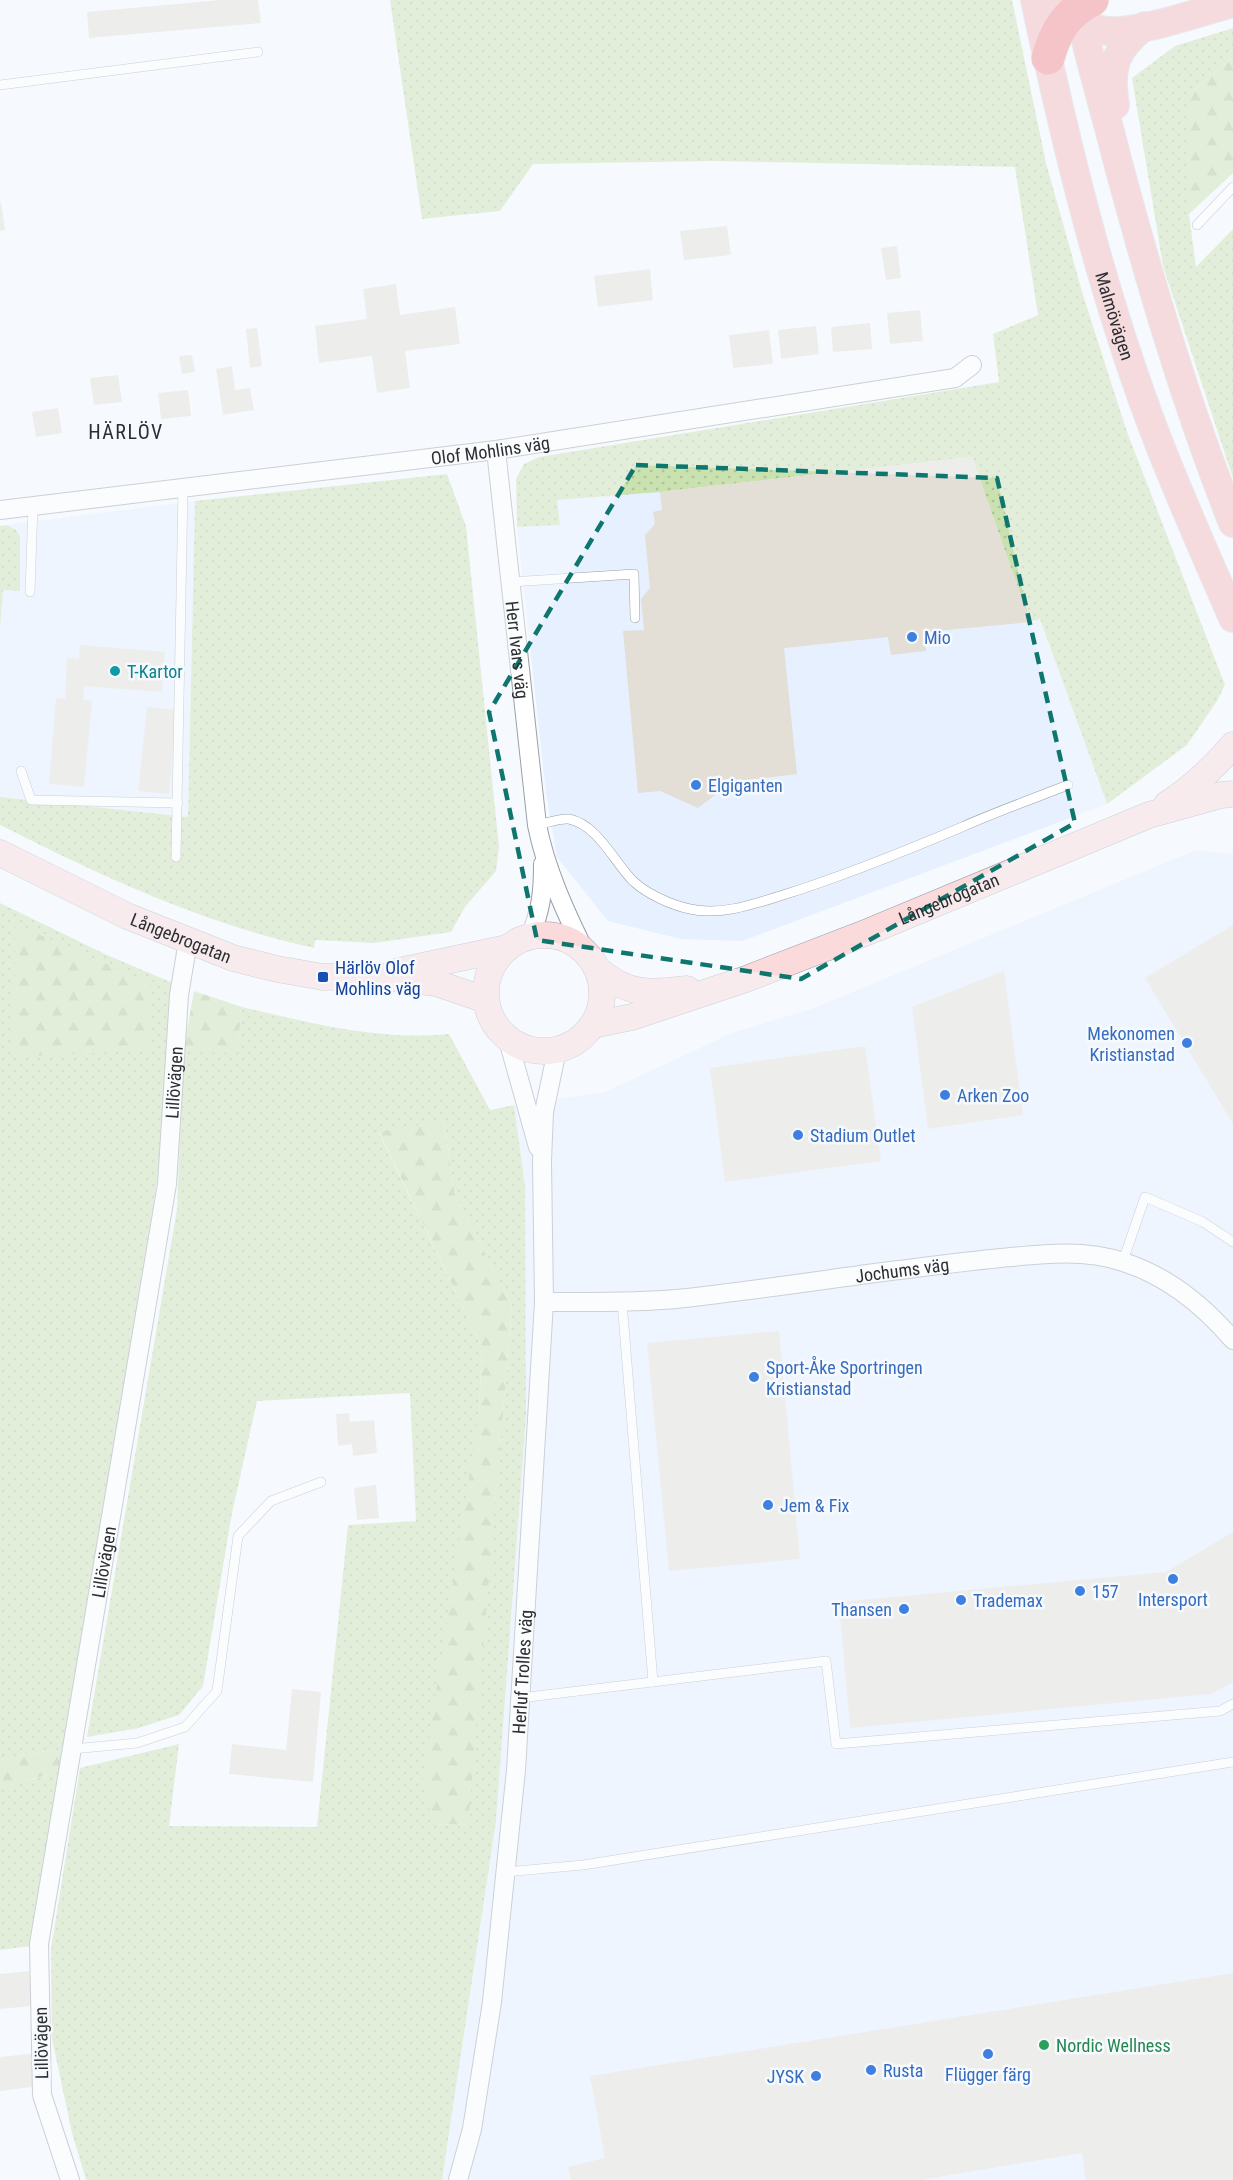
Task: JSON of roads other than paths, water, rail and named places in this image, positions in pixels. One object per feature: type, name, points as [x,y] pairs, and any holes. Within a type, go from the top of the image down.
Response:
[{"type":"highway","points":[[1048,58],[1053,40],[1076,8]]},
{"type":"main road","name":"Malmövägen","points":[[1035,0],[1095,250],[1119,329],[1186,512],[1233,618]]},
{"type":"main road","points":[[1076,8],[1098,30],[1110,32],[1145,27],[1233,3]]},
{"type":"main road","points":[[1076,8],[1133,218],[1181,381],[1233,523]]},
{"type":"main road","points":[[1133,218],[1113,96],[1112,77],[1114,63],[1120,50],[1128,39],[1145,27]]},
{"type":"main road","name":"Långebrogatan","points":[[1149,815],[1181,795],[1210,771],[1233,745]]},
{"type":"main road","name":"Långebrogatan","points":[[592,1025],[632,1017],[746,979],[870,932],[1149,815],[1221,795],[1233,794]]},
{"type":"main road","name":"Långebrogatan","points":[[0,853],[127,916],[233,958],[323,977],[376,976],[436,983],[486,1000]]},
{"type":"main road","points":[[544,935],[559,937],[573,943],[591,960],[601,983],[602,998],[599,1012],[592,1025],[577,1041],[557,1050],[542,1052],[528,1050],[508,1040],[493,1022],[486,1000],[486,986],[490,971],[497,958],[519,942],[544,935]]},
{"type":"main road","name":"Långebrogatan","points":[[376,976],[519,942]]},
{"type":"main road","name":"Långebrogatan","points":[[591,960],[613,982],[632,990],[663,992],[746,979]]},
{"type":"street","name":"Olof Mohlins väg","points":[[0,510],[496,450],[955,378],[972,364]]},
{"type":"street","name":"Herr Ivars väg","points":[[496,450],[537,825],[543,850],[563,906],[591,960]]},
{"type":"street","name":"Herr Ivars väg","points":[[519,942],[538,916],[543,897],[543,850]]},
{"type":"street","name":"Lillövägen","points":[[70,2180],[42,2094],[39,1944],[167,1184],[179,995],[188,941]]},
{"type":"street","name":"Herluf Trolles väg","points":[[508,1040],[542,1161]]},
{"type":"street","name":"Herluf Trolles väg","points":[[458,2180],[472,2130],[486,2037],[516,1770],[544,1302],[542,1161],[544,1112],[557,1050]]},
{"type":"street","name":"Jochums väg","points":[[544,1302],[675,1299],[1052,1252],[1091,1255],[1123,1261],[1184,1292],[1214,1317],[1233,1340]]},
{"type":"lane","points":[[0,84],[258,52]]},
{"type":"lane","points":[[1197,225],[1233,188]]},
{"type":"lane","points":[[176,857],[183,488]]},
{"type":"lane","points":[[30,592],[33,506]]},
{"type":"lane","points":[[511,582],[634,574],[635,618]]},
{"type":"lane","points":[[21,771],[31,800],[178,803]]},
{"type":"lane","points":[[537,825],[567,819],[588,828],[634,882],[654,896],[690,909],[730,909],[807,888],[1068,785]]},
{"type":"lane","points":[[1123,1261],[1145,1197],[1203,1222],[1233,1242]]},
{"type":"lane","points":[[622,1302],[653,1682]]},
{"type":"lane","points":[[72,1749],[136,1743],[184,1727],[217,1692],[238,1536],[271,1501],[321,1482]]},
{"type":"lane","points":[[520,1698],[826,1661],[836,1744],[1220,1711],[1233,1704]]},
{"type":"lane","points":[[505,1872],[583,1865],[1233,1762]]},
{"type":"place","name":"Mio","points":[[912,637]]},
{"type":"place","name":"T-Kartor","points":[[115,671]]},
{"type":"place","name":"Elgiganten","points":[[696,785]]},
{"type":"place","name":"Härlöv Olof Mohlins väg","points":[[323,977]]},
{"type":"place","name":"Mekonomen Kristianstad","points":[[1187,1043]]},
{"type":"place","name":"Arken Zoo","points":[[945,1095]]},
{"type":"place","name":"Stadium Outlet","points":[[798,1135]]},
{"type":"place","name":"Sport-Åke Sportringen Kristianstad","points":[[754,1377]]},
{"type":"place","name":"Jem & Fix","points":[[768,1505]]},
{"type":"place","name":"Intersport","points":[[1173,1579]]},
{"type":"place","name":"157","points":[[1080,1591]]},
{"type":"place","name":"Trademax","points":[[961,1600]]},
{"type":"place","name":"Thansen","points":[[904,1609]]},
{"type":"place","name":"Nordic Wellness","points":[[1044,2045]]},
{"type":"place","name":"Flügger färg","points":[[988,2054]]},
{"type":"place","name":"Rusta","points":[[871,2070]]},
{"type":"place","name":"JYSK","points":[[816,2076]]},
{"type":"district","name":"HÄRLÖV","points":[[126,432]]}]
